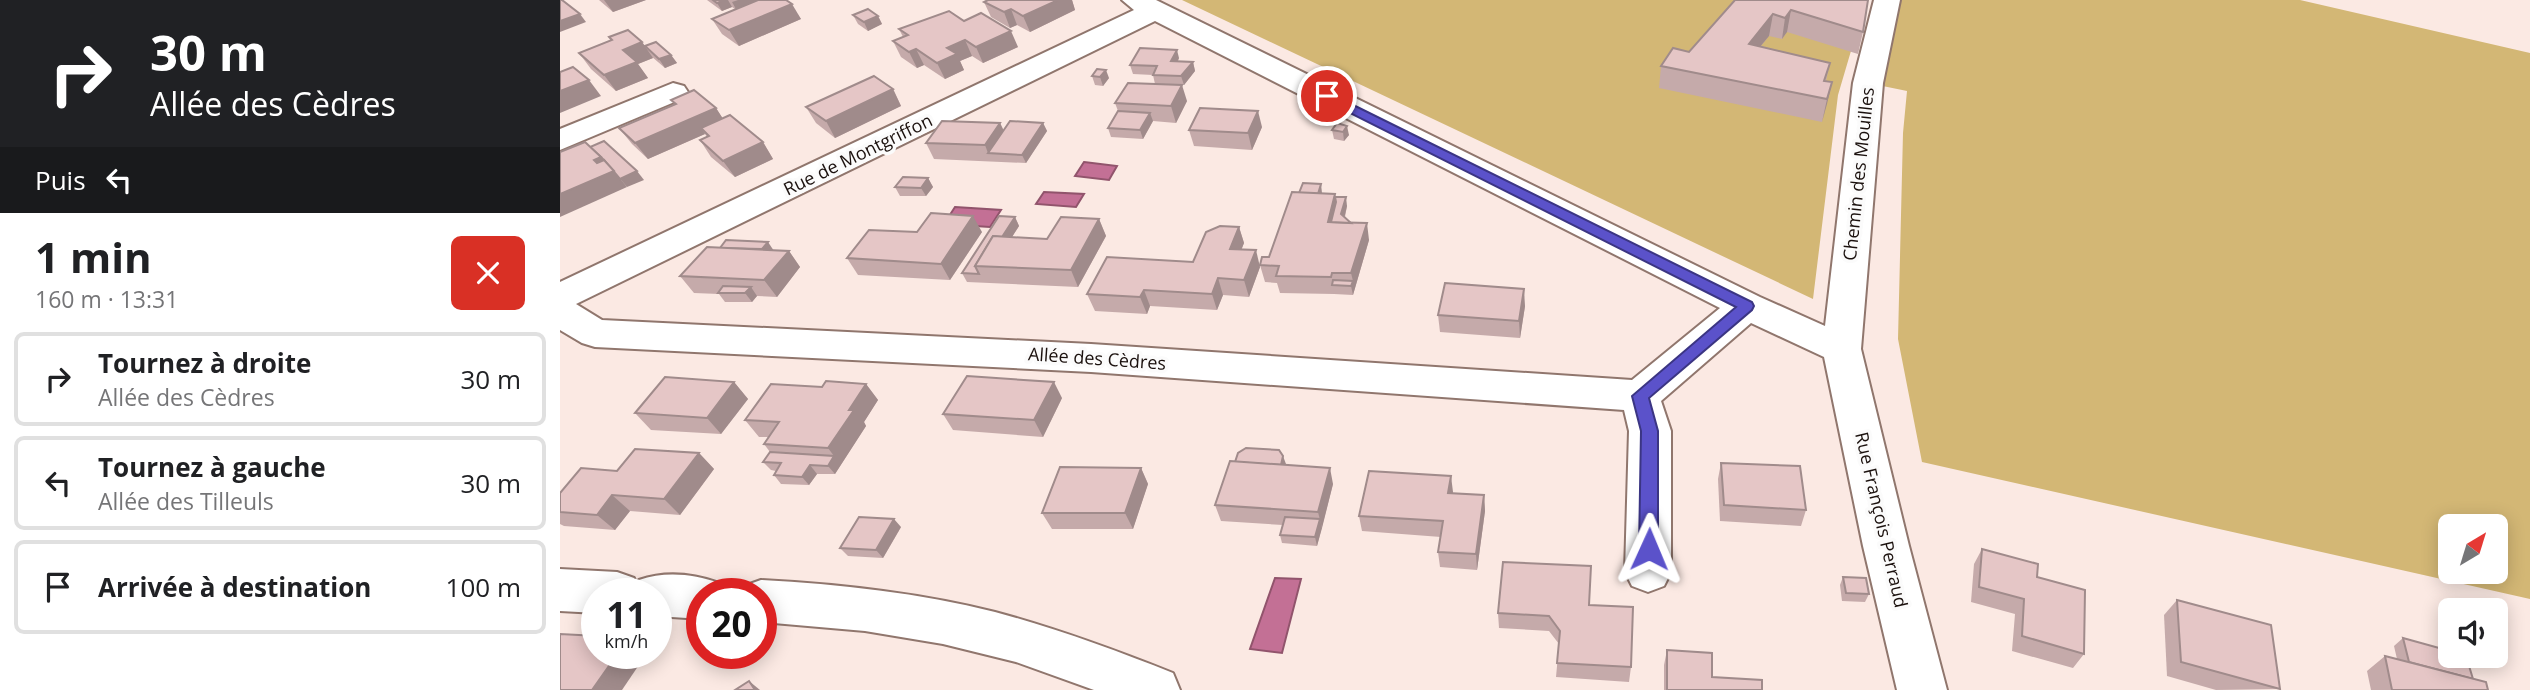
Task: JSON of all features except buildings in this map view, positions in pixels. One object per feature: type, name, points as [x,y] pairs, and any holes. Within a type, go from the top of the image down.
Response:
[{"type":"street","name":"Chemin des Mouilles","points":[[1842,349],[1868,83],[1887,0]]},
{"type":"street","points":[[1145,5],[1747,306],[1842,349]]},
{"type":"street","name":"Rue de Montgriffon","points":[[560,297],[1145,5]]},
{"type":"street","points":[[560,140],[673,92]]},
{"type":"street","points":[[1648,572],[1650,431],[1640,396],[1747,306]]},
{"type":"street","name":"Allée des Cèdres","points":[[560,312],[595,333],[1078,358],[1640,396]]},
{"type":"street","name":"Rue François Perraud","points":[[1842,349],[1886,546],[1922,690]]},
{"type":"street","points":[[560,590],[581,591]]},
{"type":"street","points":[[777,603],[905,617],[969,628],[1065,656],[1155,690]]},
{"type":"shaded area","points":[[1182,0],[1866,0],[1838,95],[1813,299]]},
{"type":"shaded area","points":[[1901,0],[2300,0],[2530,53],[2530,599],[2463,584],[2508,584],[2508,514],[2438,514],[2438,578],[1922,462],[1898,339],[1903,133],[1907,91],[1868,83]]},
{"type":"shaded area","points":[[1084,162],[1117,166],[1109,180],[1075,176]]},
{"type":"shaded area","points":[[1044,192],[1084,194],[1076,207],[1036,204]]},
{"type":"shaded area","points":[[955,207],[1001,210],[990,227],[944,224]]},
{"type":"shaded area","points":[[1275,578],[1301,579],[1282,653],[1250,649]]},
{"type":"route","points":[[1327,96],[1747,306],[1640,396],[1650,431],[1649,549]]}]
